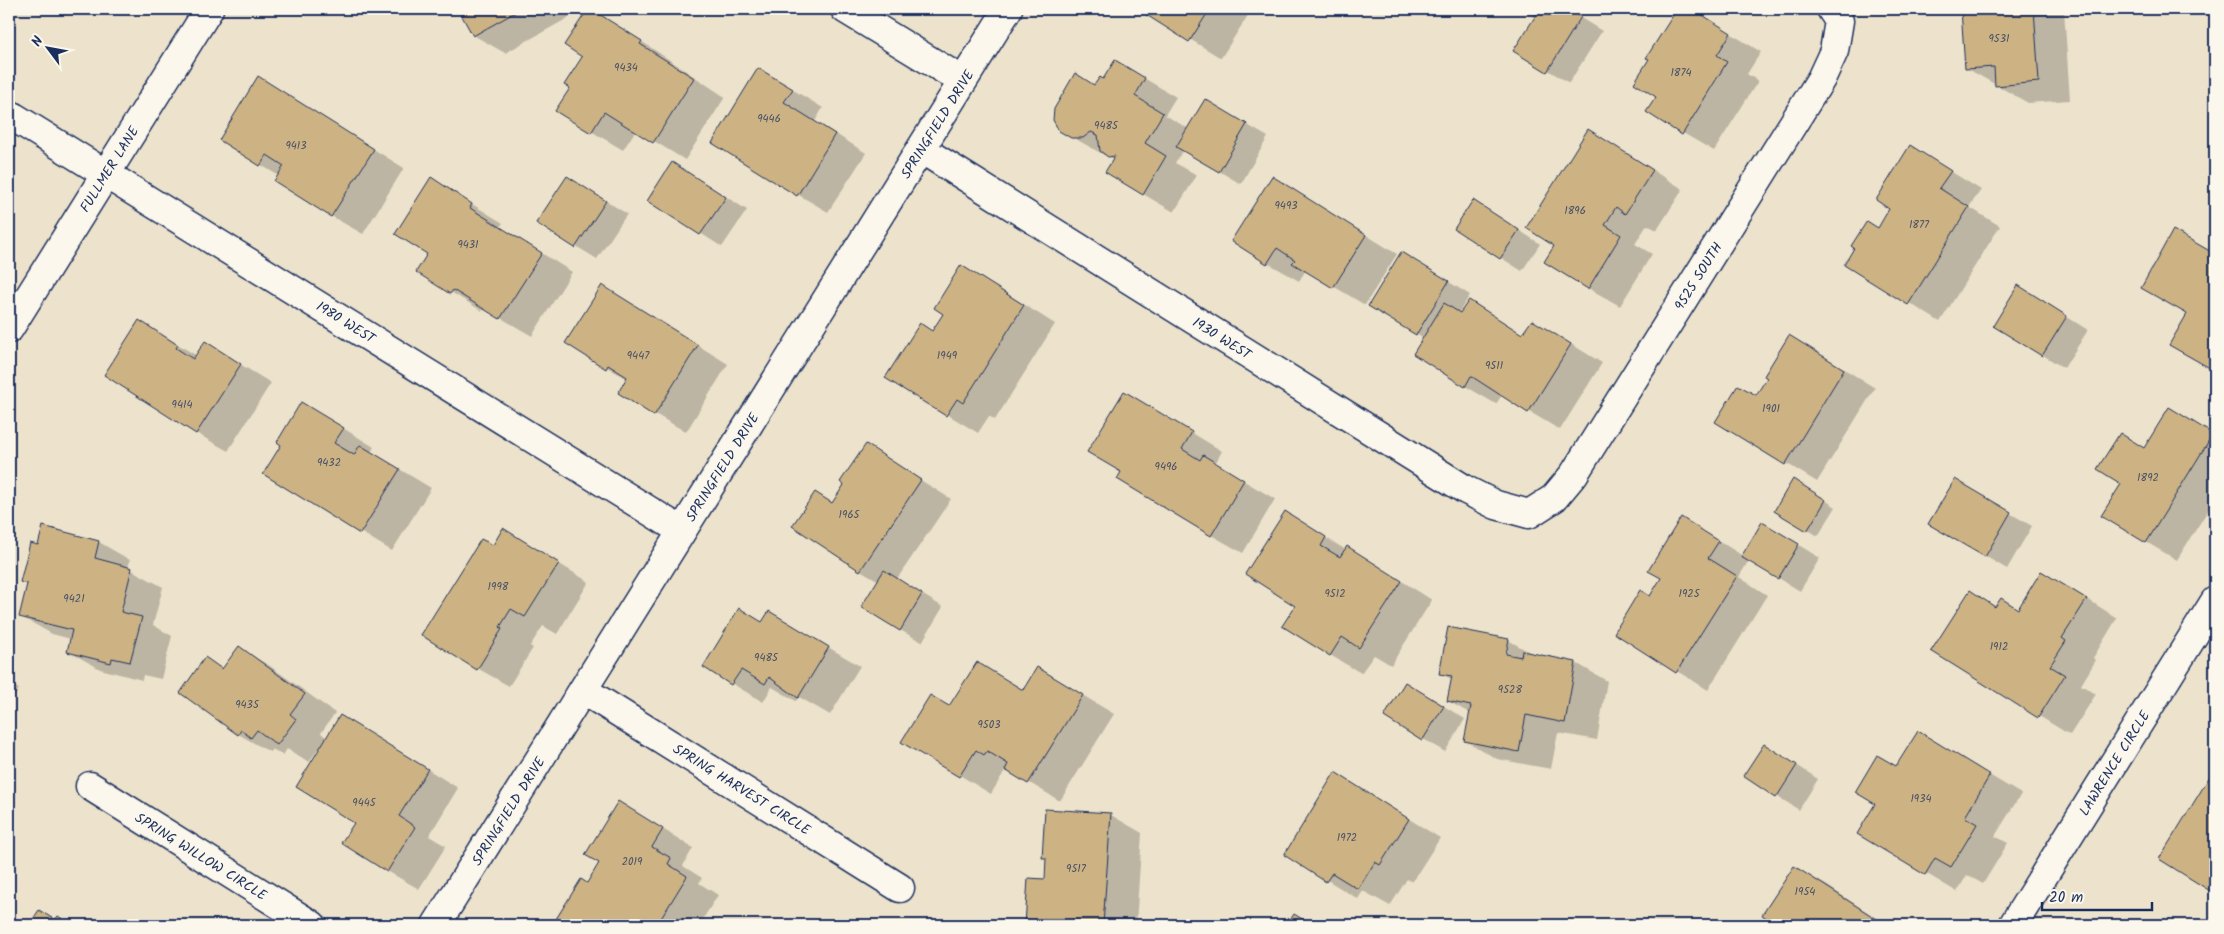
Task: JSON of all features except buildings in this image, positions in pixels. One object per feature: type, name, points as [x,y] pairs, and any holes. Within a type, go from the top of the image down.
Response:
[{"type":"street","name":"FULLMER LANE","points":[[9,329],[209,9]]},
{"type":"street","points":[[845,9],[963,81]]},
{"type":"street","name":"SPRINGFIELD DRIVE","points":[[436,925],[1008,9]]},
{"type":"street","name":"9525 SOUTH","points":[[1530,514],[1554,498],[1584,457],[1822,79],[1834,51],[1835,15]]},
{"type":"street","name":"1980 WEST","points":[[9,114],[682,531]]},
{"type":"street","name":"1930 WEST","points":[[921,149],[1466,490],[1496,505],[1530,514]]},
{"type":"street","name":"LAWRENCE CIRCLE","points":[[2013,925],[2215,601]]},
{"type":"street","name":"SPRING HARVEST CIRCLE","points":[[583,690],[900,888]]},
{"type":"street","name":"SPRING WILLOW CIRCLE","points":[[90,786],[312,925]]}]
